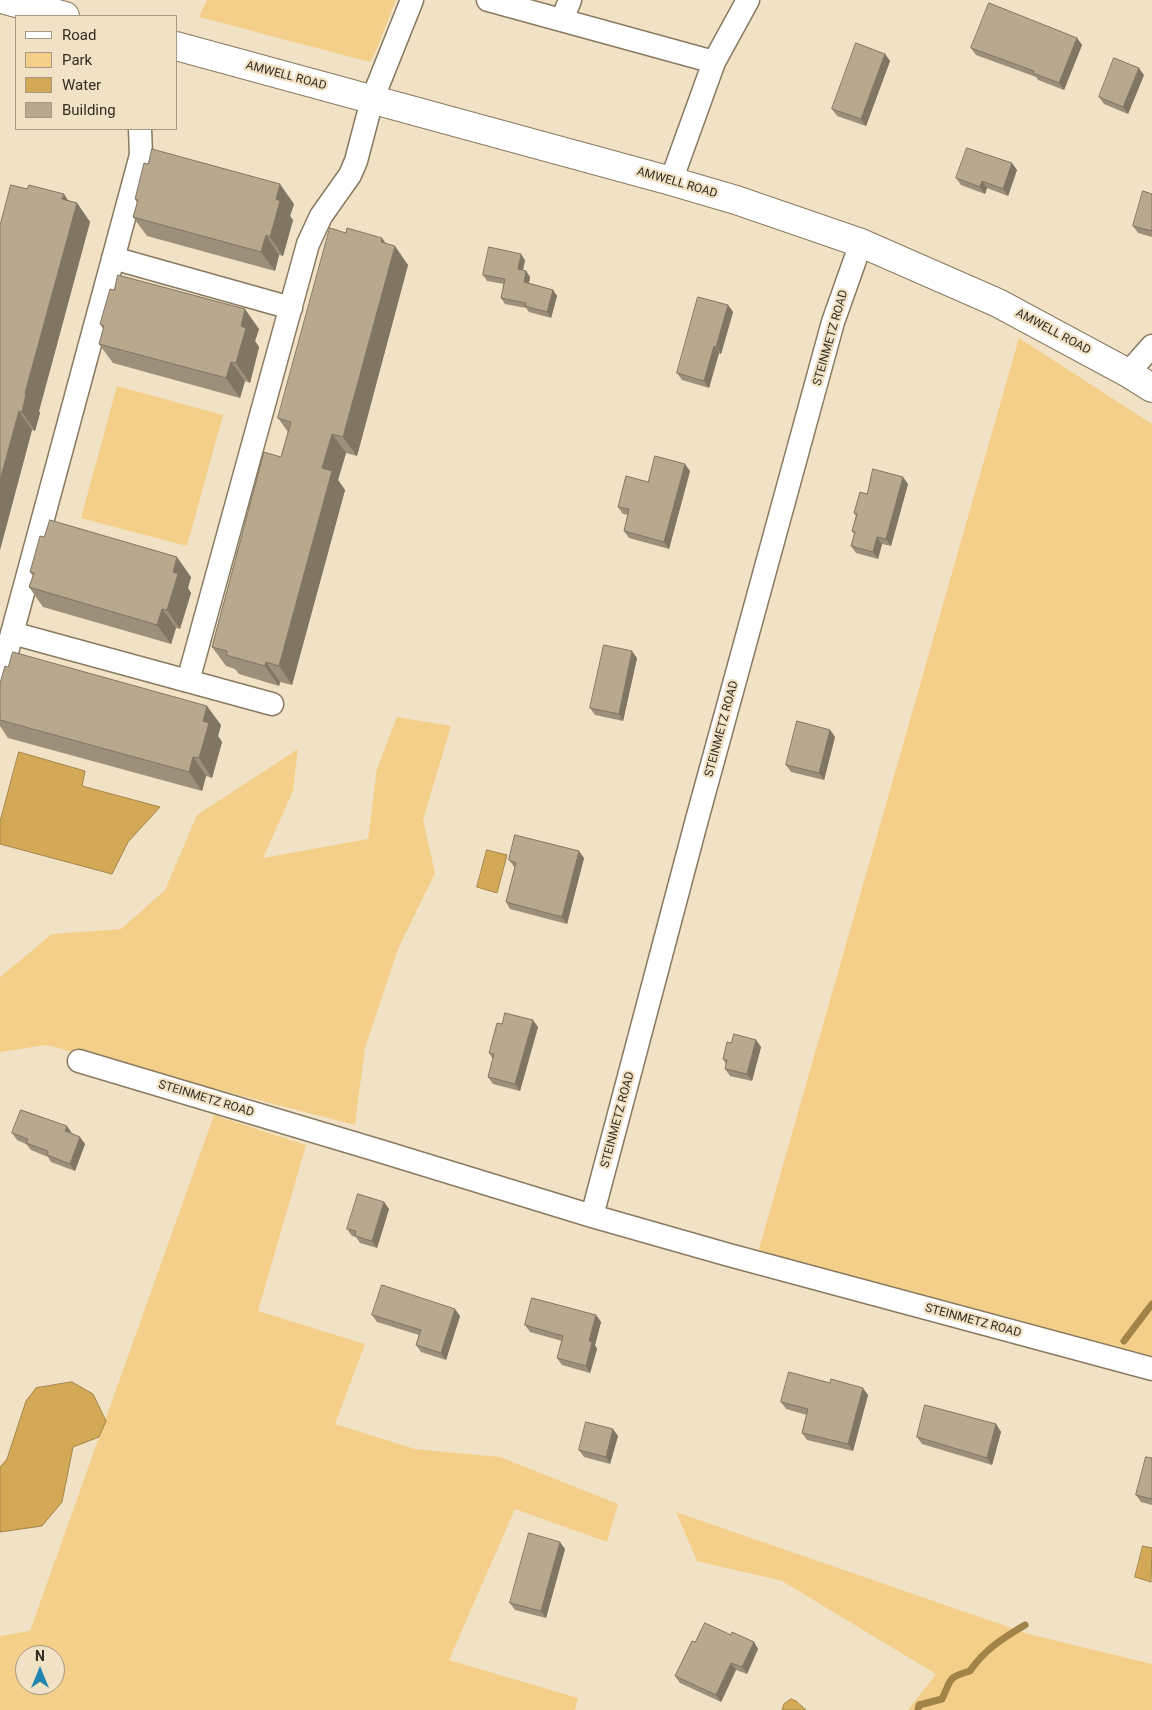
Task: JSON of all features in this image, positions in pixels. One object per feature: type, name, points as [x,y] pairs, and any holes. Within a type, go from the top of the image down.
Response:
[{"type":"main road","points":[[5,0],[61,15]]},
{"type":"main road","name":"AMWELL ROAD","points":[[178,47],[671,181],[736,200],[861,243],[998,303],[1128,372],[1152,388]]},
{"type":"street","points":[[188,682],[308,244],[321,216],[350,175],[356,161],[372,100],[412,0]]},
{"type":"street","points":[[488,0],[566,10],[714,62]]},
{"type":"street","points":[[671,181],[714,62],[748,0]]},
{"type":"street","points":[[0,678],[141,155],[140,130]]},
{"type":"street","name":"STEINMETZ ROAD","points":[[592,1216],[696,823],[833,322],[861,243]]},
{"type":"street","points":[[113,258],[291,308]]},
{"type":"street","points":[[1128,372],[1152,346]]},
{"type":"street","points":[[12,633],[272,704]]},
{"type":"street","name":"STEINMETZ ROAD","points":[[79,1061],[592,1216],[729,1255],[1152,1369]]},
{"type":"green space","points":[[207,0],[396,0],[370,62],[199,17]]},
{"type":"green space","points":[[1019,338],[1152,424],[1152,1368],[755,1263]]},
{"type":"green space","points":[[117,386],[223,415],[187,546],[81,518]]},
{"type":"green space","points":[[397,717],[451,726],[423,820],[435,873],[398,949],[365,1048],[355,1125],[46,1045],[0,1052],[0,977],[52,934],[121,929],[165,890],[197,815],[298,749],[293,791],[263,858],[368,839],[377,769]]},
{"type":"green space","points":[[214,1115],[306,1145],[258,1311],[365,1344],[335,1424],[415,1449],[500,1457],[618,1504],[607,1542],[515,1509],[449,1660],[578,1698],[575,1710],[0,1710],[0,1636],[30,1631]]},
{"type":"green space","points":[[676,1512],[1029,1634],[1152,1664],[1152,1710],[908,1710],[936,1674],[782,1581],[697,1561]]},
{"type":"water","points":[[19,752],[85,771],[82,786],[160,807],[128,842],[112,874],[0,844],[0,822]]},
{"type":"water","points":[[487,850],[507,855],[497,893],[477,887]]},
{"type":"water","points":[[72,1382],[93,1394],[106,1421],[99,1437],[73,1447],[62,1502],[42,1526],[0,1532],[0,1467],[7,1459],[26,1401],[36,1388]]},
{"type":"water","points":[[1143,1546],[1152,1548],[1151,1582],[1135,1577]]},
{"type":"water","points":[[791,1699],[806,1710],[782,1710],[784,1704]]},
{"type":"building","points":[[989,3],[1077,38],[1059,83],[1033,73],[1034,71],[971,48]]},
{"type":"building","points":[[856,43],[885,54],[861,119],[832,109]]},
{"type":"building","points":[[1114,58],[1139,68],[1123,107],[1099,97]]},
{"type":"building","points":[[967,148],[1012,163],[1003,189],[982,181],[980,187],[956,178]]},
{"type":"building","points":[[152,149],[280,184],[276,199],[280,201],[270,237],[266,235],[261,252],[133,217],[138,200],[135,199],[144,163],[148,164]]},
{"type":"building","points":[[11,185],[27,189],[29,185],[64,194],[62,199],[77,203],[25,393],[22,412],[19,411],[0,480],[0,226]]},
{"type":"building","points":[[1143,191],[1152,194],[1152,231],[1133,226]]},
{"type":"building","points":[[330,228],[346,233],[347,228],[382,238],[381,242],[395,246],[343,437],[332,434],[322,468],[332,471],[279,666],[266,662],[265,666],[226,655],[227,651],[212,647],[264,452],[281,457],[291,422],[278,418]]},
{"type":"building","points":[[489,247],[521,254],[518,269],[526,271],[524,282],[553,290],[547,312],[525,306],[526,303],[501,298],[505,279],[483,275]]},
{"type":"building","points":[[118,275],[245,309],[241,326],[246,328],[236,363],[231,362],[226,378],[99,344],[104,326],[100,324],[110,289],[114,290]]},
{"type":"building","points":[[698,297],[728,305],[704,381],[677,373]]},
{"type":"building","points":[[655,456],[685,464],[664,542],[624,531],[629,509],[618,507],[626,476],[648,482]]},
{"type":"building","points":[[873,469],[903,477],[886,539],[877,537],[873,552],[851,546],[855,532],[852,531],[857,514],[854,513],[860,492],[867,494]]},
{"type":"building","points":[[50,520],[177,557],[173,572],[178,574],[167,610],[162,609],[157,625],[29,587],[34,573],[30,572],[40,536],[44,537]]},
{"type":"building","points":[[604,645],[632,651],[619,714],[590,708]]},
{"type":"building","points":[[13,652],[207,706],[203,721],[209,723],[199,758],[193,757],[189,772],[0,720],[0,683],[5,666],[8,667]]},
{"type":"building","points":[[797,721],[830,730],[819,773],[786,765]]},
{"type":"building","points":[[515,835],[579,851],[562,917],[506,902],[516,863],[509,860]]},
{"type":"building","points":[[505,1013],[533,1020],[515,1084],[488,1077],[494,1054],[489,1053],[497,1023],[502,1024]]},
{"type":"building","points":[[734,1034],[756,1040],[747,1074],[725,1069],[727,1060],[723,1059],[727,1042],[731,1043]]},
{"type":"building","points":[[21,1110],[67,1126],[65,1131],[80,1137],[70,1164],[47,1155],[48,1151],[26,1143],[28,1139],[12,1133]]},
{"type":"building","points":[[358,1194],[384,1202],[372,1241],[355,1236],[356,1231],[347,1229]]},
{"type":"building","points":[[382,1285],[455,1309],[441,1353],[416,1345],[421,1330],[372,1315]]},
{"type":"building","points":[[532,1298],[596,1315],[589,1341],[592,1342],[586,1366],[557,1358],[563,1336],[525,1325]]},
{"type":"building","points":[[789,1372],[830,1383],[831,1379],[863,1388],[848,1444],[802,1433],[808,1409],[781,1402]]},
{"type":"building","points":[[925,1405],[996,1424],[987,1458],[917,1437]]},
{"type":"building","points":[[586,1422],[613,1429],[606,1457],[579,1450]]},
{"type":"building","points":[[1146,1457],[1152,1458],[1152,1499],[1136,1495]]},
{"type":"building","points":[[529,1533],[560,1542],[541,1611],[510,1603]]},
{"type":"building","points":[[705,1623],[731,1635],[732,1632],[754,1642],[742,1667],[731,1663],[716,1695],[675,1676],[692,1641],[695,1642]]},
{"type":"waterway","points":[[1124,1341],[1152,1304]]},
{"type":"waterway","points":[[918,1710],[919,1705],[942,1699],[949,1683],[954,1677],[970,1671],[994,1645],[1025,1625]]}]
